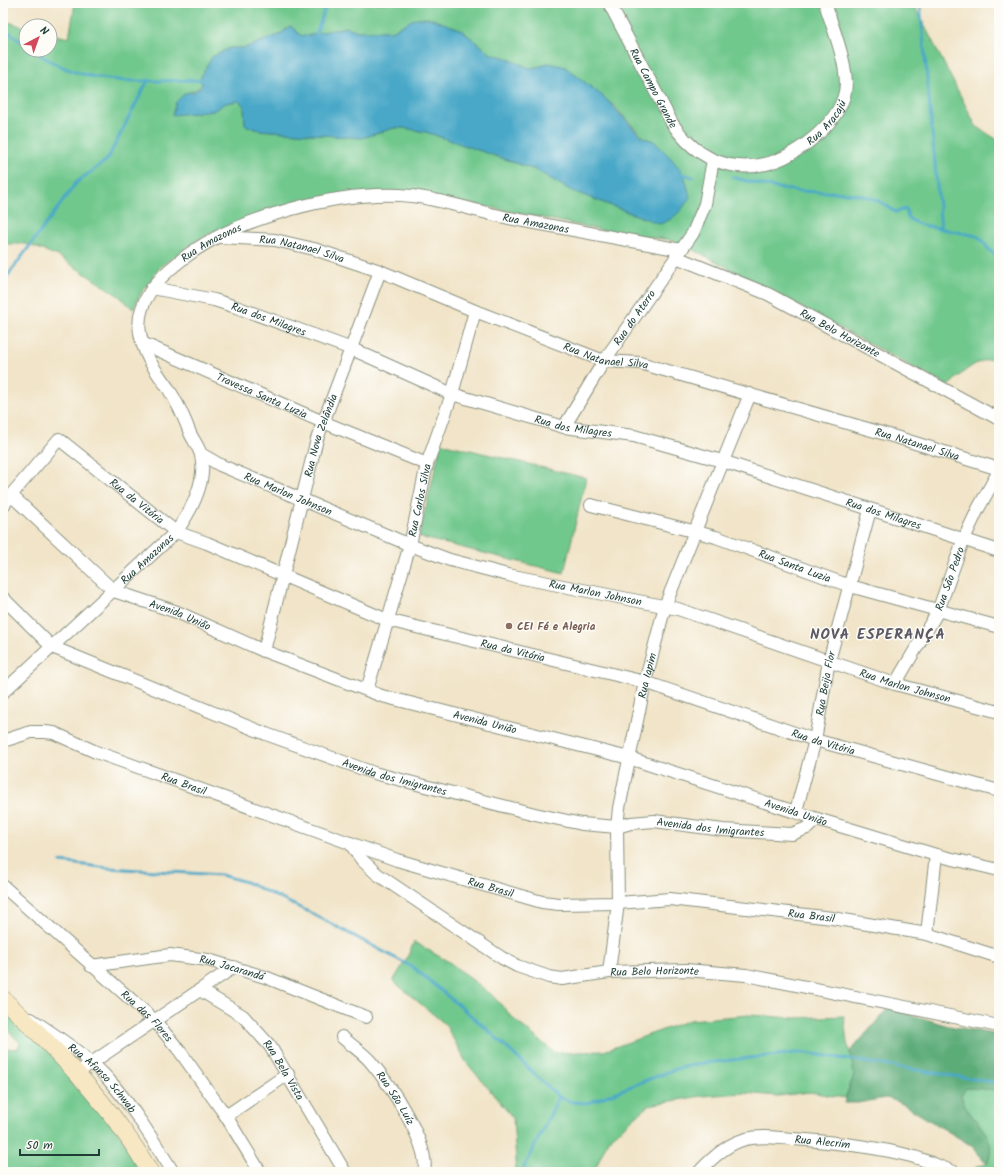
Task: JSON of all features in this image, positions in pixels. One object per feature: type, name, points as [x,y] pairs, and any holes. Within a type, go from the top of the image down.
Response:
[{"type":"street","name":"Rua Campo Grande","points":[[609,3],[672,123],[682,139],[697,151],[713,160]]},
{"type":"street","name":"Rua Aracajú","points":[[713,160],[736,166],[755,166],[773,163],[790,156],[821,133],[833,119],[842,105],[846,90],[846,75],[825,3]]},
{"type":"street","points":[[678,254],[693,233],[705,204],[713,160]]},
{"type":"street","name":"Rua Amazonas","points":[[3,692],[114,591],[176,532],[193,502],[202,472],[201,454],[177,403],[147,359],[139,331],[143,303],[152,288],[182,259],[217,237],[265,216],[312,204],[386,195],[431,200],[678,254]]},
{"type":"street","name":"Rua Natanael Silva","points":[[217,237],[275,240],[294,243],[380,271],[475,311],[604,361],[640,363],[750,394],[999,470]]},
{"type":"street","name":"Rua do Aterro","points":[[564,427],[604,361],[678,254]]},
{"type":"street","name":"Rua Belo Horizonte","points":[[678,254],[768,294],[999,419]]},
{"type":"street","name":"Rua Nova Zelândia","points":[[264,651],[285,576],[312,459],[323,422],[352,349],[380,271]]},
{"type":"street","name":"Rua dos Milagres","points":[[152,288],[214,300],[352,349],[452,394],[564,427],[634,436],[722,461],[999,551]]},
{"type":"street","name":"Rua Carlos Silva","points":[[367,690],[410,546],[427,464],[452,394],[475,311]]},
{"type":"street","name":"Travessa Santa Luzia","points":[[142,343],[323,422],[427,464]]},
{"type":"street","name":"Rua Iapim","points":[[609,972],[618,903],[617,827],[619,808],[645,682],[665,606],[750,394]]},
{"type":"street","name":"Rua da Vitória","points":[[11,495],[60,440],[176,532],[285,576],[387,620],[645,682],[815,740],[999,791]]},
{"type":"street","name":"Rua Marlon Johnson","points":[[201,454],[220,465],[410,546],[477,568],[665,606],[703,616],[829,662],[895,684],[999,712]]},
{"type":"street","name":"Rua São Pedro","points":[[895,684],[938,611],[963,540],[999,470]]},
{"type":"street","points":[[3,506],[11,495]]},
{"type":"street","name":"Avenida União","points":[[11,495],[114,591],[177,612],[264,651],[382,696],[629,758],[817,819],[936,855],[999,870]]},
{"type":"street","name":"Rua Santa Luzia","points":[[591,505],[694,531],[747,548],[850,586],[999,627]]},
{"type":"street","name":"Rua Beija Flor","points":[[796,811],[815,740],[829,662],[870,510]]},
{"type":"street","name":"Avenida dos Imigrantes","points":[[3,598],[52,647],[266,734],[374,773],[565,821],[617,827],[631,823],[654,821],[723,830],[792,834],[807,828],[817,819]]},
{"type":"street","name":"Rua Brasil","points":[[3,741],[31,732],[54,733],[96,752],[397,860],[525,898],[558,904],[618,903],[670,899],[832,918],[927,934],[999,957]]},
{"type":"street","name":"Rua Belo Horizonte","points":[[350,843],[362,860],[377,874],[502,958],[517,966],[549,977],[562,978],[609,972],[686,970],[746,975],[999,1026]]},
{"type":"street","points":[[927,934],[936,855]]},
{"type":"street","name":"Rua das Flores","points":[[3,886],[91,966],[154,1020],[179,1050],[226,1116],[260,1172]]},
{"type":"street","name":"Rua Jacarandá","points":[[91,966],[170,955],[208,960],[265,976],[366,1017]]},
{"type":"street","points":[[77,1074],[154,1020],[234,967]]},
{"type":"street","name":"Rua Bela Vista","points":[[200,990],[243,1016],[270,1046],[345,1172]]},
{"type":"street","name":"Rua Afonso Schwab","points":[[7,1002],[45,1028],[108,1078],[173,1172]]},
{"type":"street","name":"Rua Afonso Schwab","points":[[7,1002],[77,1074],[112,1115],[150,1172]]},
{"type":"street","name":"Rua São Luíz","points":[[342,1037],[369,1060],[398,1099],[413,1127],[424,1154],[424,1172]]},
{"type":"street","points":[[226,1116],[288,1074]]},
{"type":"street","name":"Rua Alecrim","points":[[699,1172],[715,1157],[729,1147],[745,1139],[759,1137],[811,1140],[868,1147],[913,1156],[954,1172]]},
{"type":"green space","points":[[75,3],[913,3],[976,126],[999,141],[999,358],[983,361],[971,367],[948,386],[702,254],[670,240],[602,230],[479,205],[396,193],[247,220],[217,230],[196,241],[161,266],[141,293],[133,309],[119,296],[58,256],[27,244],[3,244],[3,20],[18,25],[18,58],[58,58],[58,36],[69,38]],"holes":[[[416,18],[429,18],[460,29],[491,54],[504,57],[529,68],[542,66],[548,63],[565,67],[613,105],[644,138],[654,141],[680,169],[686,181],[646,219],[570,190],[536,170],[426,132],[394,128],[362,138],[259,130],[245,125],[244,106],[239,101],[226,103],[213,111],[189,114],[185,93],[192,92],[201,85],[212,57],[230,48],[244,48],[279,35],[290,26],[300,35],[305,36],[347,27],[357,31],[392,31]]]},
{"type":"green space","points":[[441,443],[586,478],[564,573],[419,537]]},
{"type":"green space","points":[[414,942],[449,962],[492,995],[516,1021],[555,1053],[604,1051],[690,1020],[749,1015],[795,1018],[844,1016],[847,1043],[853,1060],[854,1075],[845,1098],[810,1092],[778,1096],[743,1093],[701,1096],[649,1105],[608,1140],[594,1172],[514,1172],[516,1161],[513,1118],[466,1062],[445,1024],[393,981],[406,960]]},
{"type":"green space","points":[[3,1006],[85,1087],[147,1172],[3,1172],[3,1048],[17,1049],[20,1043],[3,1025]]},
{"type":"green space","points":[[888,1008],[949,1026],[999,1035],[999,1090],[966,1088],[961,1095],[969,1112],[987,1135],[990,1143],[990,1153],[987,1164],[972,1146],[899,1102],[886,1098],[858,1103],[844,1103],[854,1075],[850,1052]]},
{"type":"green space","points":[[974,1087],[999,1090],[999,1172],[979,1172],[975,1169],[977,1166],[987,1164],[990,1153],[990,1144],[981,1127],[969,1112],[961,1094],[966,1088]]},
{"type":"water","points":[[416,18],[429,18],[460,29],[491,54],[504,57],[529,68],[542,66],[548,63],[565,67],[604,97],[639,134],[644,138],[654,141],[671,158],[680,169],[686,181],[690,197],[674,217],[660,224],[570,190],[536,170],[426,132],[394,128],[362,138],[259,130],[245,125],[244,106],[239,101],[226,103],[213,111],[172,115],[176,102],[185,93],[194,92],[202,86],[201,76],[212,57],[230,48],[244,48],[279,35],[291,26],[300,35],[305,36],[347,27],[357,31],[392,31]]},
{"type":"waterway","points":[[315,37],[327,3]]},
{"type":"waterway","points":[[920,3],[941,229]]},
{"type":"waterway","points":[[3,28],[18,39]]},
{"type":"waterway","points":[[45,58],[74,72],[117,80],[207,80]]},
{"type":"waterway","points":[[3,282],[77,182],[107,160],[148,80]]},
{"type":"waterway","points":[[679,173],[693,177]]},
{"type":"waterway","points":[[732,177],[781,189],[861,195],[884,204],[895,212],[906,209],[908,218],[918,224],[977,236],[983,241],[989,250],[999,257]]},
{"type":"waterway","points":[[61,862],[108,868],[221,875],[246,882],[311,913],[414,968],[487,1029],[559,1097],[572,1102],[588,1103],[673,1070],[696,1064],[795,1053],[807,1053],[999,1083]]},
{"type":"waterway","points":[[522,1172],[559,1097]]},
{"type":"place","name":"CEI Fé e Alegria","points":[[509,626]]},
{"type":"district","name":"NOVA ESPERANÇA","points":[[878,634]]}]
